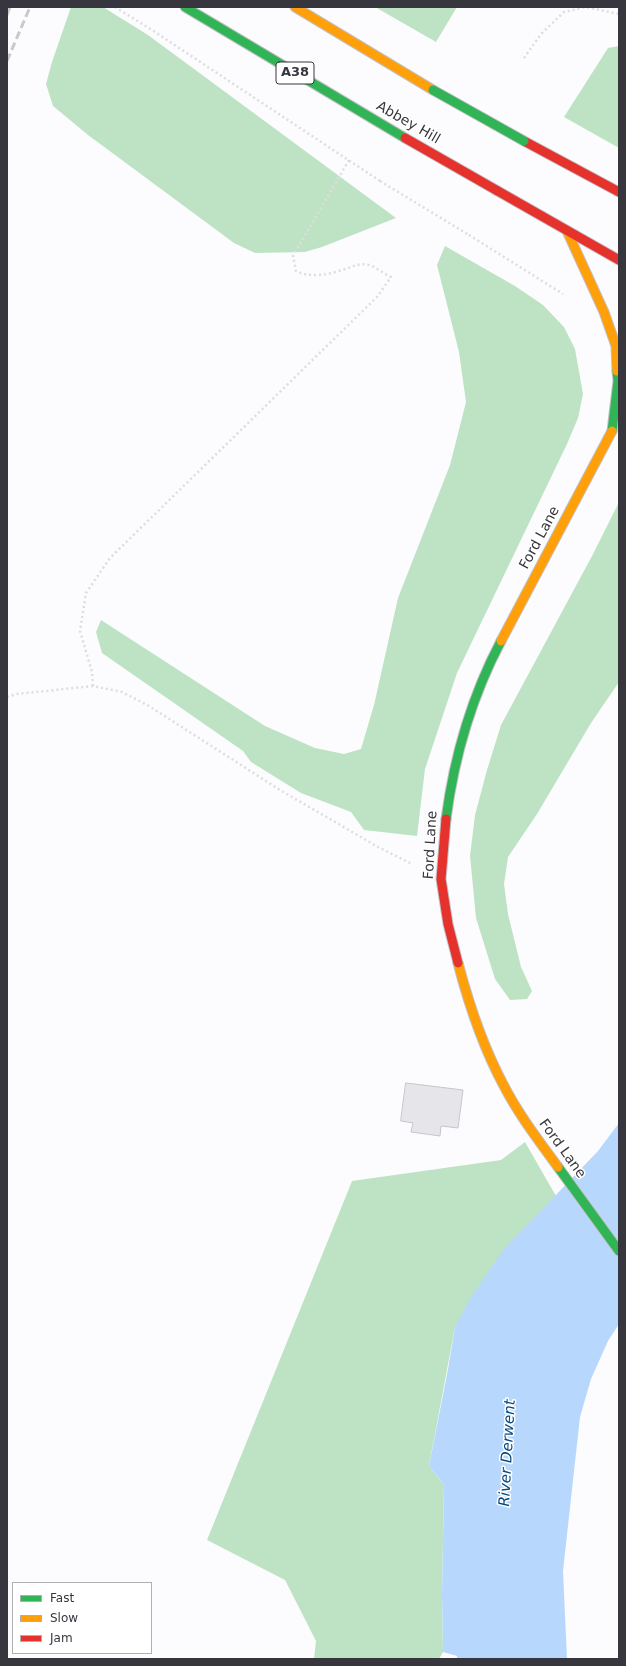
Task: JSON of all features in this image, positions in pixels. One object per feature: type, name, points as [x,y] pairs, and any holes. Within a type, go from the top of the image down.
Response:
[{"type":"main road","name":"Abbey Hill","points":[[186,7],[405,138],[619,260]]},
{"type":"main road","points":[[295,7],[433,90],[619,192]]},
{"type":"main road","points":[[567,231],[604,312],[616,346],[618,381],[615,429]]},
{"type":"main road","name":"Ford Lane","points":[[615,429],[495,653],[468,719],[449,795],[443,839],[441,879],[448,924],[468,1000],[482,1039],[504,1086],[526,1123],[619,1251]]},
{"type":"path","points":[[115,7],[380,181],[567,297]]},
{"type":"path","points":[[524,58],[541,34],[564,12],[586,7],[619,14]]},
{"type":"path","points":[[93,686],[92,672],[80,631],[86,593],[110,558],[377,298],[391,277],[369,265],[354,265],[343,270],[322,275],[304,275],[296,271],[293,256],[349,160]]},
{"type":"path","points":[[7,697],[17,694],[93,686],[122,692],[148,706],[280,790],[378,847],[441,879]]},
{"type":"green space","points":[[71,7],[103,7],[148,35],[396,218],[322,247],[305,252],[255,253],[234,243],[88,135],[53,106],[46,84]]},
{"type":"green space","points":[[375,7],[457,7],[436,42]]},
{"type":"green space","points":[[619,46],[619,148],[564,117],[608,48]]},
{"type":"green space","points":[[445,246],[515,286],[543,305],[564,327],[575,349],[583,394],[578,418],[567,444],[457,673],[425,769],[417,836],[364,830],[351,812],[301,793],[251,762],[243,751],[102,653],[96,632],[101,620],[265,726],[315,748],[344,754],[361,749],[374,705],[398,598],[450,465],[466,402],[459,352],[437,265]]},
{"type":"green space","points":[[619,502],[619,682],[591,723],[537,814],[508,857],[504,884],[508,914],[521,967],[532,991],[527,999],[510,1000],[495,979],[476,918],[470,856],[475,815],[501,725],[592,556]]},
{"type":"green space","points":[[525,1142],[556,1196],[541,1211],[455,1327],[429,1466],[444,1485],[442,1595],[443,1652],[439,1659],[314,1659],[316,1641],[285,1580],[207,1540],[352,1181],[501,1160]]},
{"type":"water","name":"River Derwent","points":[[619,1123],[619,1324],[608,1341],[591,1379],[580,1417],[563,1571],[567,1659],[457,1659],[457,1656],[443,1652],[442,1595],[444,1485],[429,1466],[455,1327],[471,1297],[504,1249],[598,1151]]},
{"type":"building","points":[[406,1083],[463,1090],[458,1128],[441,1126],[440,1136],[411,1132],[413,1123],[401,1121]]},
{"type":"railway","points":[[7,15],[10,7]]},
{"type":"railway","points":[[7,61],[30,7]]},
{"type":"traffic: fast","points":[[185,7],[405,138]]},
{"type":"traffic: fast","points":[[433,90],[524,141]]},
{"type":"traffic: fast","points":[[612,431],[618,381],[617,371]]},
{"type":"traffic: fast","points":[[446,819],[449,796],[459,750],[481,683],[501,641]]},
{"type":"traffic: fast","points":[[558,1167],[619,1251]]},
{"type":"traffic: slow","points":[[295,7],[433,90]]},
{"type":"traffic: slow","points":[[567,231],[604,312],[616,346],[617,371]]},
{"type":"traffic: slow","points":[[501,641],[612,431]]},
{"type":"traffic: slow","points":[[458,963],[477,1026],[496,1071],[523,1118],[558,1167]]},
{"type":"traffic: jam","points":[[405,138],[496,190]]},
{"type":"traffic: jam","points":[[524,141],[619,192]]},
{"type":"traffic: jam","points":[[496,190],[619,260]]},
{"type":"traffic: jam","points":[[446,819],[441,879],[448,924],[458,963]]}]
